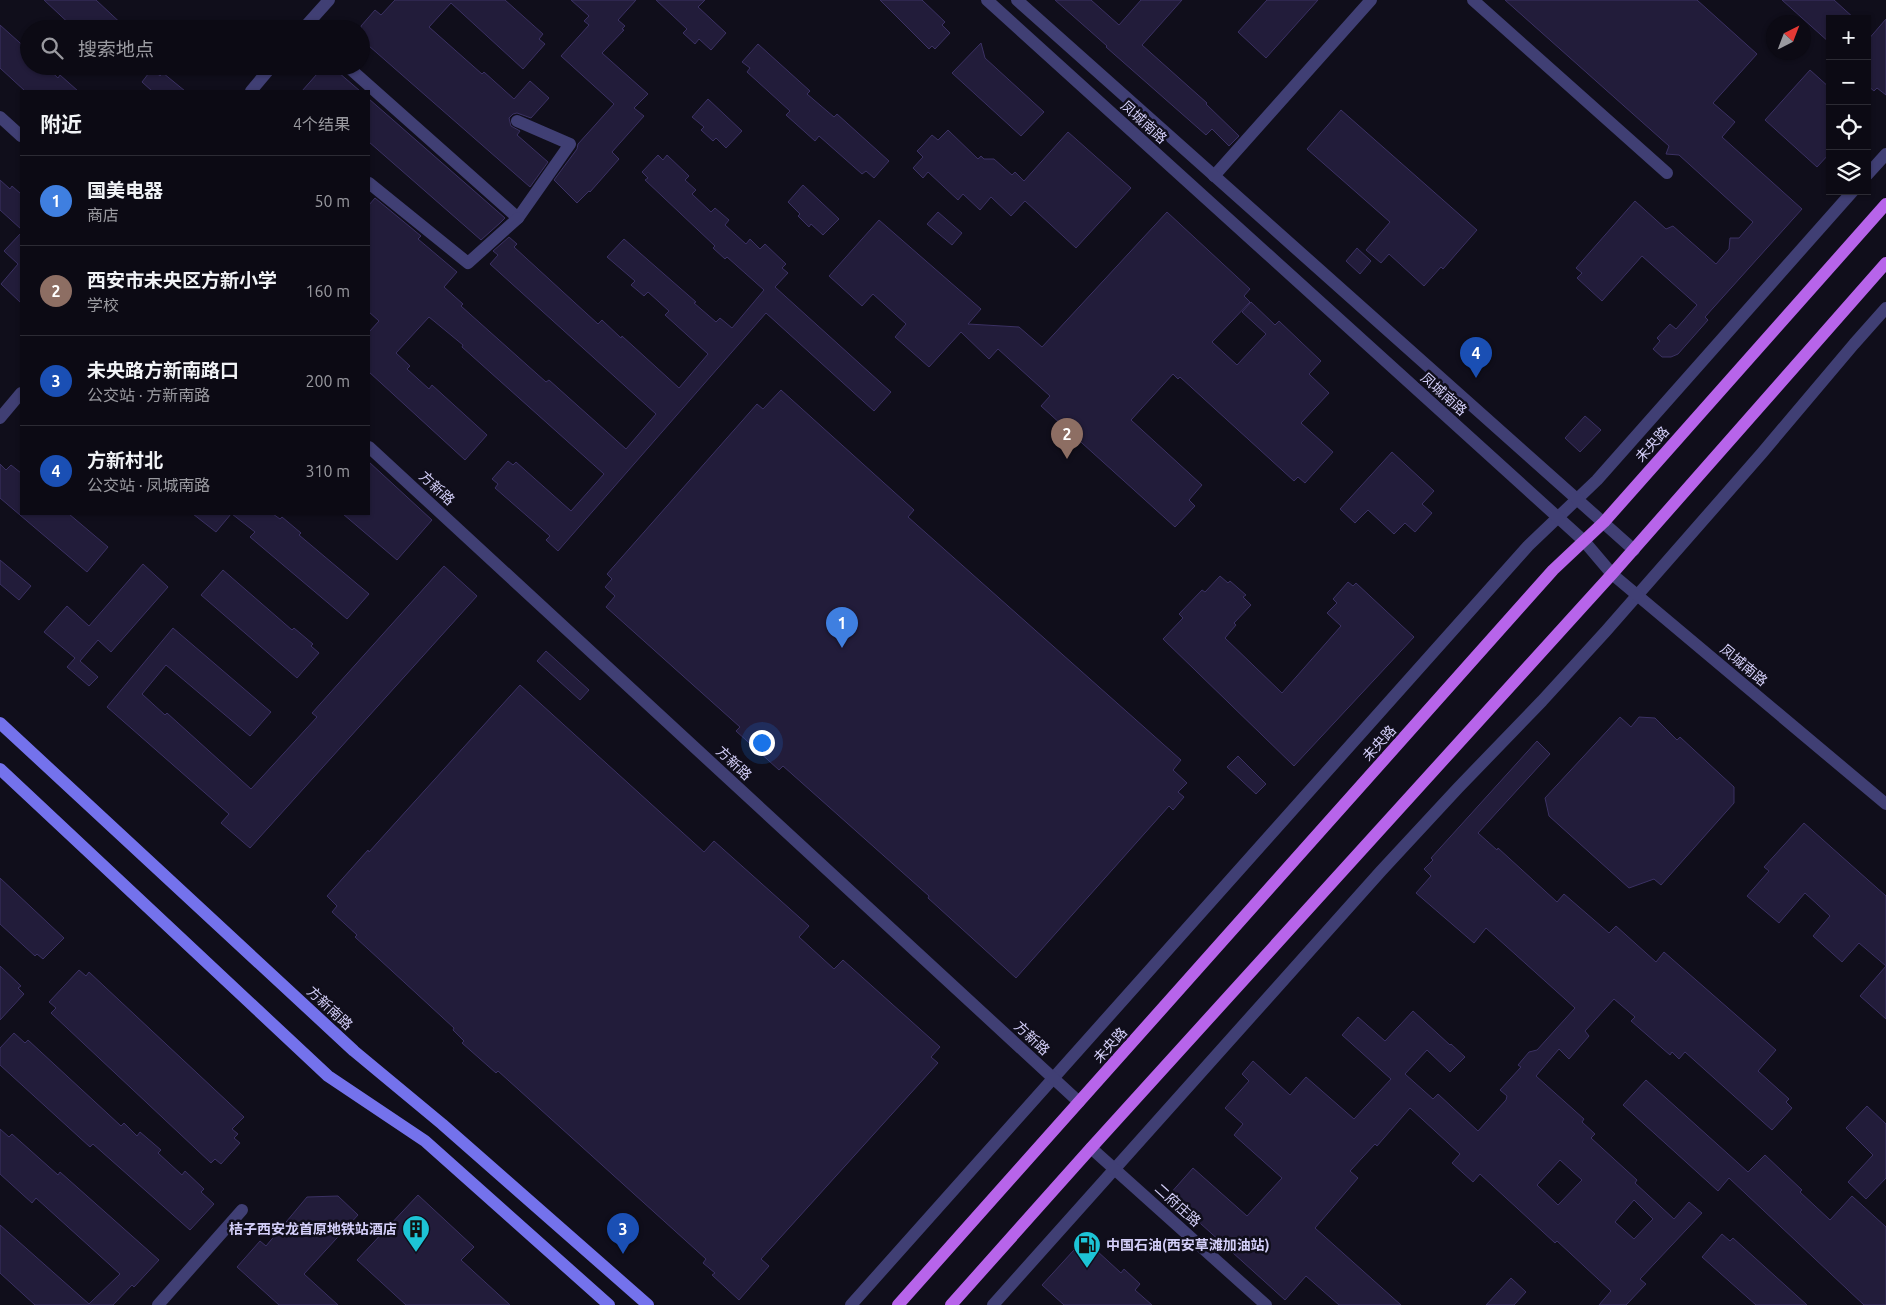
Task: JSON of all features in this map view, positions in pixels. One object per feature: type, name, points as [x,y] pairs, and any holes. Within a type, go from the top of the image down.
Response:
[{"type":"main road","name":"未央路","points":[[898,1305],[1546,578],[1604,522],[1886,204]]},
{"type":"main road","points":[[951,1305],[1091,1148],[1634,550],[1886,263]]},
{"type":"main road","name":"方新南路","points":[[0,723],[354,1051],[435,1117],[648,1305]]},
{"type":"main road","points":[[0,769],[328,1076],[425,1141],[609,1305]]},
{"type":"street","points":[[311,20],[328,0]]},
{"type":"street","name":"凤城南路","points":[[987,0],[1584,541],[1612,574],[1886,804]]},
{"type":"street","name":"凤城南路","points":[[1017,0],[1634,550]]},
{"type":"street","points":[[1214,176],[1371,0]]},
{"type":"street","points":[[1473,0],[1667,173]]},
{"type":"street","points":[[253,90],[265,75]]},
{"type":"street","points":[[357,75],[518,218]]},
{"type":"street","points":[[0,117],[20,135]]},
{"type":"street","points":[[370,184],[468,263],[518,218],[570,144],[517,121]]},
{"type":"street","points":[[1871,171],[1886,154]]},
{"type":"street","points":[[851,1305],[1528,546],[1603,473],[1849,195]]},
{"type":"street","points":[[993,1305],[1381,871],[1542,702],[1762,453],[1886,308]]},
{"type":"street","points":[[0,418],[20,394]]},
{"type":"street","name":"方新路","points":[[370,448],[1079,1102]]},
{"type":"street","name":"二府庄路","points":[[1091,1148],[1266,1305]]},
{"type":"street","points":[[158,1305],[242,1210]]},
{"type":"building","points":[[44,0],[96,0],[117,20],[65,20]]},
{"type":"building","points":[[395,0],[505,0],[543,34],[539,39],[545,44],[523,69],[451,3],[429,27],[482,74],[484,72],[514,99],[530,81],[549,98],[531,118],[517,113],[509,118],[511,126],[520,131],[517,135],[548,162],[530,187],[370,47],[370,20],[366,20],[375,10],[381,15]]},
{"type":"building","points":[[571,0],[636,0],[618,20],[625,26],[622,29],[624,30],[602,53],[648,94],[634,108],[644,116],[612,152],[619,159],[590,192],[577,203],[554,180],[577,149],[578,144],[614,104],[561,56],[589,25],[584,21],[589,16]]},
{"type":"building","points":[[656,0],[705,0],[698,7],[726,33],[711,50],[699,39],[695,44],[683,33],[687,29]]},
{"type":"building","points":[[880,0],[922,0],[945,22],[942,25],[950,33],[935,49],[932,46],[929,49]]},
{"type":"building","points":[[1055,0],[1091,0],[1119,25],[1141,0],[1182,0],[1142,45],[1207,103],[1239,136],[1229,146],[1212,129],[1206,135]]},
{"type":"building","points":[[1267,0],[1318,0],[1266,58],[1238,32]]},
{"type":"building","points":[[1505,0],[1697,0],[1757,54],[1713,103],[1735,122],[1722,137],[1802,209],[1705,317],[1708,320],[1678,354],[1671,357],[1662,357],[1653,349],[1660,341],[1657,338],[1670,324],[1676,329],[1697,305],[1642,256],[1602,301],[1577,278],[1582,273],[1576,268],[1635,201],[1666,229],[1673,226],[1716,264],[1729,249],[1730,238],[1739,238],[1753,222],[1679,155],[1666,154],[1669,146]]},
{"type":"building","points":[[1782,0],[1834,0],[1851,15],[1826,15],[1826,39],[1811,26],[1811,15],[1799,15]]},
{"type":"building","points":[[1886,19],[1886,95],[1877,88],[1874,91],[1871,88],[1871,36]]},
{"type":"building","points":[[0,25],[20,43],[20,75],[55,75],[58,78],[60,75],[77,90],[24,90],[0,68]]},
{"type":"building","points":[[981,43],[985,58],[1044,112],[1021,136],[952,73]]},
{"type":"building","points":[[758,44],[810,91],[807,94],[834,117],[837,114],[889,161],[874,178],[866,171],[862,174],[819,136],[815,141],[786,115],[790,111],[747,72],[750,68],[742,62]]},
{"type":"building","points":[[1810,70],[1826,84],[1826,157],[1817,167],[1765,120]]},
{"type":"building","points":[[147,75],[165,75],[184,90],[151,90],[142,82]]},
{"type":"building","points":[[316,75],[341,75],[359,90],[303,90]]},
{"type":"building","points":[[708,99],[742,131],[726,148],[716,138],[713,141],[701,130],[704,127],[692,117]]},
{"type":"building","points":[[370,100],[505,218],[481,240],[370,143]]},
{"type":"building","points":[[1341,110],[1477,230],[1443,269],[1441,267],[1424,286],[1389,254],[1381,263],[1366,250],[1390,222],[1307,149]]},
{"type":"building","points":[[948,130],[978,159],[981,156],[984,159],[994,159],[1012,175],[1015,172],[1024,181],[1068,132],[1131,188],[1076,248],[1025,201],[1011,216],[991,197],[980,210],[963,194],[958,200],[928,172],[923,178],[913,168],[923,157],[917,151],[932,135],[938,140]]},
{"type":"building","points":[[658,155],[663,160],[667,155],[689,176],[685,180],[696,190],[692,194],[711,212],[715,208],[729,220],[725,225],[746,244],[750,239],[760,249],[765,244],[786,264],[782,268],[788,273],[775,287],[891,392],[874,411],[766,313],[558,551],[546,540],[550,536],[495,488],[498,484],[492,479],[508,461],[513,465],[516,462],[571,511],[604,474],[462,347],[463,345],[429,317],[396,353],[410,366],[407,369],[429,389],[432,385],[487,435],[465,460],[370,373],[370,331],[379,321],[370,313],[370,204],[375,198],[421,236],[418,239],[457,272],[444,287],[463,304],[461,306],[546,382],[549,380],[626,449],[656,414],[490,264],[498,255],[493,251],[509,237],[517,244],[514,247],[598,324],[602,320],[679,388],[708,354],[665,315],[669,311],[648,292],[644,296],[631,285],[635,281],[607,257],[624,239],[716,322],[720,318],[732,328],[764,290],[727,257],[725,259],[713,248],[715,246],[645,180],[648,178],[642,172]]},
{"type":"building","points":[[0,180],[10,189],[12,186],[20,193],[20,228],[0,210]]},
{"type":"building","points":[[803,185],[839,219],[823,235],[811,224],[809,227],[788,202]]},
{"type":"building","points":[[938,212],[962,233],[952,245],[927,224]]},
{"type":"building","points":[[1167,212],[1250,289],[1244,296],[1250,302],[1212,342],[1237,365],[1266,334],[1242,312],[1251,302],[1275,325],[1279,321],[1321,361],[1309,374],[1329,393],[1301,423],[1333,452],[1305,483],[1298,477],[1294,481],[1180,377],[1178,379],[1173,374],[1131,420],[1202,485],[1189,500],[1195,506],[1175,527],[1041,406],[1050,396],[998,349],[989,359],[961,332],[929,367],[895,337],[906,324],[873,294],[862,306],[829,276],[879,220],[981,309],[968,324],[1019,327],[1042,347]]},
{"type":"building","points":[[20,234],[20,302],[1,284],[18,264],[4,251]]},
{"type":"building","points":[[1357,248],[1371,261],[1360,274],[1346,261]]},
{"type":"building","points":[[781,390],[914,510],[908,517],[1181,760],[1173,770],[1187,783],[1178,792],[1184,797],[1173,810],[1169,806],[1016,978],[928,898],[929,896],[783,766],[779,770],[736,731],[740,727],[606,607],[615,596],[605,587],[612,579],[607,574],[757,404],[763,409]]},
{"type":"building","points":[[1585,416],[1601,430],[1580,452],[1565,438]]},
{"type":"building","points":[[1392,452],[1434,491],[1422,504],[1432,513],[1415,532],[1405,523],[1394,534],[1368,510],[1355,523],[1340,509]]},
{"type":"building","points":[[370,463],[432,520],[397,560],[344,515],[370,515]]},
{"type":"building","points":[[0,464],[6,470],[11,465],[20,472],[20,515],[70,515],[108,547],[87,572],[0,498]]},
{"type":"building","points":[[194,515],[230,515],[216,532]]},
{"type":"building","points":[[233,515],[274,515],[280,519],[282,517],[301,533],[299,535],[369,594],[347,619],[250,537],[255,532]]},
{"type":"building","points":[[0,560],[31,586],[19,600],[0,584]]},
{"type":"building","points":[[143,564],[168,587],[111,652],[98,640],[80,661],[98,677],[89,686],[67,667],[75,658],[44,632],[67,606],[89,626]]},
{"type":"building","points":[[444,566],[477,596],[250,848],[221,823],[229,814],[107,707],[173,628],[271,712],[250,736],[166,665],[142,694],[165,715],[167,713],[251,789],[317,717],[312,713]]},
{"type":"building","points":[[223,570],[292,630],[294,628],[313,644],[311,646],[319,653],[297,678],[201,595]]},
{"type":"building","points":[[1220,576],[1228,583],[1230,581],[1246,595],[1243,597],[1251,605],[1234,623],[1236,625],[1225,638],[1282,693],[1341,626],[1327,613],[1337,603],[1333,599],[1348,582],[1353,586],[1356,583],[1414,637],[1294,766],[1163,639],[1183,618],[1179,614],[1202,590],[1205,592]]},
{"type":"building","points":[[546,651],[589,690],[580,700],[537,661]]},
{"type":"building","points":[[520,685],[704,852],[714,841],[809,926],[799,937],[834,969],[843,960],[940,1047],[931,1057],[938,1063],[761,1259],[769,1266],[739,1300],[712,1275],[715,1273],[703,1263],[706,1259],[498,1071],[496,1073],[462,1043],[464,1041],[453,1030],[454,1028],[355,937],[357,935],[332,912],[337,906],[327,896]]},
{"type":"building","points":[[1620,717],[1631,727],[1639,717],[1655,718],[1677,740],[1680,737],[1734,787],[1734,803],[1661,885],[1654,879],[1629,888],[1549,816],[1545,798]]},
{"type":"building","points":[[1537,741],[1550,754],[1478,833],[1497,850],[1498,848],[1557,902],[1564,894],[1609,933],[1616,926],[1656,962],[1664,952],[1776,1050],[1758,1071],[1789,1099],[1786,1102],[1792,1108],[1772,1130],[1685,1052],[1679,1059],[1672,1052],[1670,1055],[1631,1021],[1635,1017],[1614,999],[1585,1031],[1589,1036],[1569,1059],[1559,1049],[1536,1076],[1584,1119],[1582,1122],[1595,1134],[1591,1138],[1637,1180],[1635,1183],[1674,1219],[1689,1202],[1702,1213],[1640,1279],[1646,1284],[1626,1305],[1599,1305],[1611,1291],[1557,1241],[1555,1243],[1480,1174],[1473,1182],[1452,1163],[1460,1154],[1410,1108],[1377,1146],[1375,1144],[1350,1171],[1358,1178],[1315,1228],[1401,1305],[1339,1305],[1306,1276],[1285,1300],[1169,1195],[1193,1168],[1247,1216],[1282,1178],[1234,1135],[1243,1124],[1225,1108],[1249,1081],[1242,1074],[1253,1061],[1290,1095],[1306,1077],[1354,1119],[1391,1079],[1342,1035],[1358,1017],[1385,1041],[1413,1011],[1465,1057],[1450,1072],[1427,1050],[1405,1074],[1433,1099],[1438,1094],[1478,1131],[1506,1100],[1507,1096],[1500,1090],[1521,1067],[1518,1065],[1529,1052],[1537,1050],[1575,1008],[1486,928],[1474,943],[1416,893],[1431,876],[1424,869],[1433,860],[1431,858]],"holes":[[[1560,1160],[1582,1180],[1558,1205],[1537,1185]],[[1634,1200],[1653,1219],[1634,1239],[1615,1222]]]},
{"type":"building","points":[[1238,756],[1266,784],[1256,794],[1227,767]]},
{"type":"building","points":[[1804,823],[1886,896],[1886,966],[1859,943],[1842,962],[1813,936],[1830,916],[1805,893],[1779,923],[1747,896],[1769,871],[1764,867]]},
{"type":"building","points":[[0,878],[64,938],[43,959],[37,954],[35,956],[0,924]]},
{"type":"building","points":[[0,966],[21,986],[18,988],[24,994],[0,1020]]},
{"type":"building","points":[[1886,966],[1886,1019],[1860,996]]},
{"type":"building","points":[[79,970],[86,976],[89,972],[244,1117],[232,1129],[238,1134],[234,1138],[240,1143],[221,1164],[215,1159],[211,1163],[51,1013],[56,1008],[49,1002]]},
{"type":"building","points":[[14,1033],[25,1043],[28,1040],[121,1126],[124,1123],[137,1136],[140,1132],[161,1150],[158,1153],[182,1175],[185,1171],[204,1189],[201,1192],[214,1204],[190,1230],[93,1144],[90,1147],[0,1065],[0,1048]]},
{"type":"building","points":[[1646,1080],[1748,1172],[1765,1155],[1830,1220],[1852,1196],[1886,1227],[1886,1305],[1864,1305],[1729,1178],[1718,1191],[1623,1105]]},
{"type":"building","points":[[1867,1106],[1886,1124],[1886,1178],[1866,1199],[1848,1182],[1873,1155],[1846,1128]]},
{"type":"building","points":[[0,1129],[9,1137],[12,1134],[58,1175],[60,1172],[159,1260],[134,1287],[132,1285],[113,1305],[35,1305],[0,1273],[0,1225],[89,1304],[120,1274],[36,1198],[32,1203],[0,1174]]},
{"type":"building","name":"桔子西安龙首原地铁站酒店","points":[[418,1195],[474,1247],[461,1260],[510,1305],[406,1305],[357,1260]]},
{"type":"building","points":[[338,1196],[358,1215],[304,1274],[338,1305],[279,1305],[237,1267],[260,1241],[266,1246],[307,1197]]},
{"type":"building","points":[[1722,1234],[1730,1241],[1733,1238],[1807,1305],[1756,1305],[1702,1257]]},
{"type":"building","points":[[1084,1239],[1121,1273],[1124,1269],[1140,1284],[1135,1290],[1152,1305],[1064,1305],[1042,1285]]},
{"type":"building","points":[[1511,1278],[1526,1292],[1514,1305],[1486,1305]]},
{"type":"place","name":"方新村北","points":[[1476,378]]},
{"type":"place","name":"西安市未央区方新小学","points":[[1067,459]]},
{"type":"place","name":"国美电器","points":[[842,648]]},
{"type":"place","name":"桔子西安龙首原地铁站酒店","points":[[416,1253]]},
{"type":"place","name":"未央路方新南路口","points":[[623,1254]]},
{"type":"place","name":"中国石油(西安草滩加油站)","points":[[1087,1269]]}]
